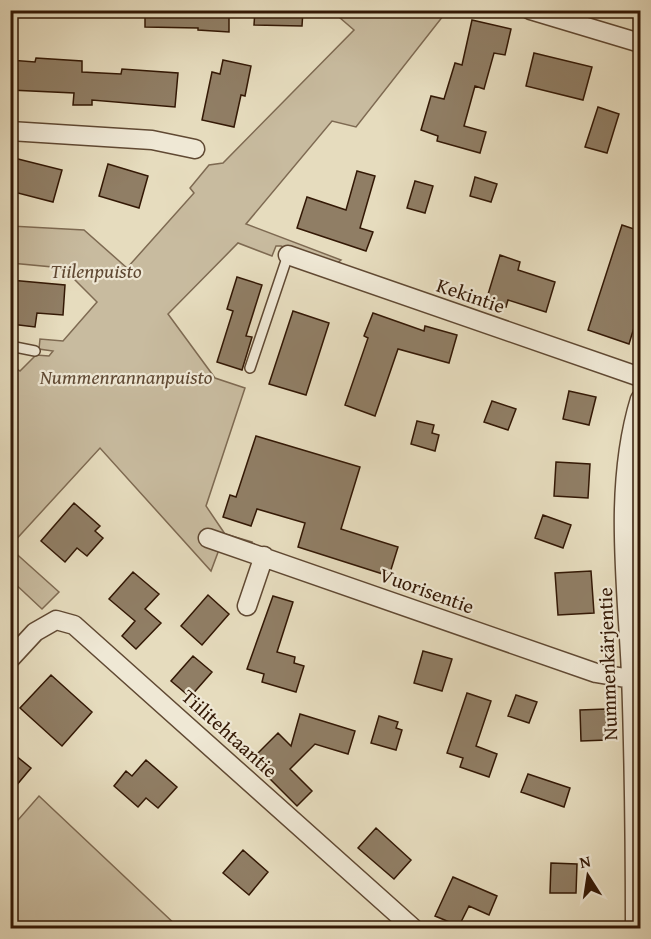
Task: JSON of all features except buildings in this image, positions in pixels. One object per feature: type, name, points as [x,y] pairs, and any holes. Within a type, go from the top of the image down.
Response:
[{"type":"street","points":[[530,10],[640,43]]},
{"type":"street","points":[[10,131],[152,140],[195,149]]},
{"type":"street","name":"Kekintie","points":[[288,255],[640,377]]},
{"type":"street","name":"Nummenkärjentie","points":[[635,928],[631,679],[624,514],[632,428],[640,399]]},
{"type":"street","name":"Vuorisentie","points":[[208,538],[596,674],[631,679]]},
{"type":"street","points":[[247,606],[264,556]]},
{"type":"street","name":"Tiilitehtaantie","points":[[10,659],[35,632],[56,620],[74,625],[413,928]]},
{"type":"lane","points":[[250,368],[288,255]]},
{"type":"lane","points":[[10,346],[35,351]]},
{"type":"green space","name":"Nummenrannanpuisto","points":[[332,11],[447,11],[356,127],[332,121],[246,224],[341,260],[335,265],[281,246],[276,246],[272,256],[238,243],[168,314],[215,378],[245,388],[206,506],[225,534],[252,542],[250,546],[223,539],[211,571],[100,448],[11,545],[10,364],[20,371],[36,355],[49,356],[53,351],[39,349],[40,339],[63,341],[97,302],[63,268],[11,263],[11,226],[84,230],[127,268],[194,193],[190,188],[209,165],[223,163],[354,30]]},
{"type":"green space","points":[[11,549],[59,592],[42,609],[11,580]]},
{"type":"green space","points":[[39,796],[179,928],[11,928],[11,828]]},
{"type":"park label","name":"Tiilenpuisto","points":[[96,270]]}]
